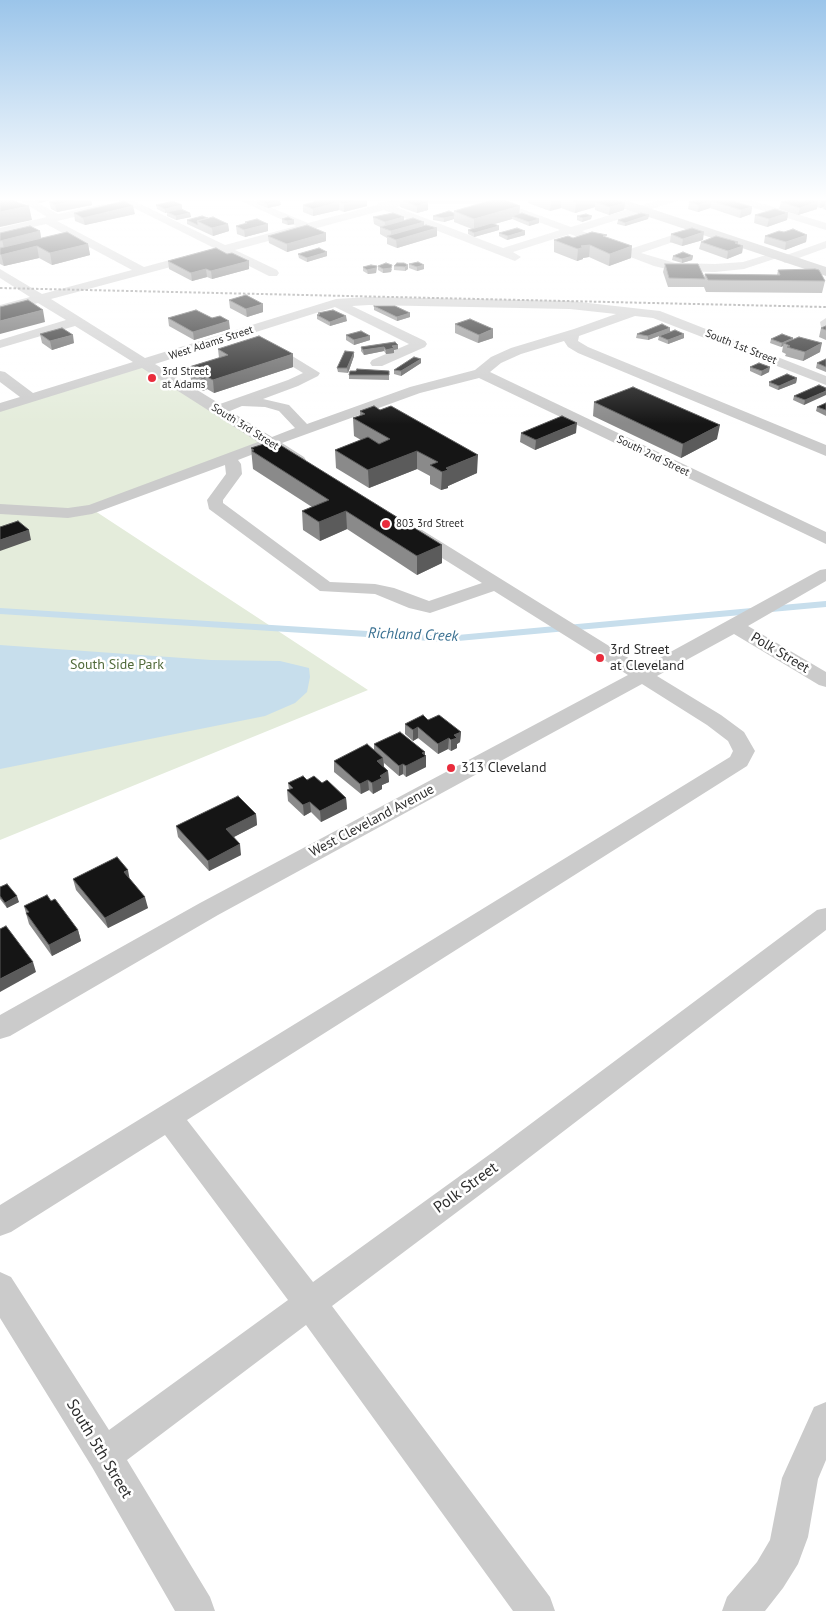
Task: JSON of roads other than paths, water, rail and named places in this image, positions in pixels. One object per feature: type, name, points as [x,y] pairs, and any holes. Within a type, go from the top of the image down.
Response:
[{"type":"street","name":"South 3rd Street","points":[[0,273],[312,469]]},
{"type":"street","points":[[0,309],[134,273]]},
{"type":"street","name":"West Adams Street","points":[[0,408],[146,364],[336,303],[369,301],[499,303],[570,305],[635,311]]},
{"type":"street","points":[[336,303],[420,344],[377,363]]},
{"type":"street","points":[[3,509],[79,512],[415,390],[480,373],[496,360],[516,351],[573,334],[635,311]]},
{"type":"street","name":"South 1st Street","points":[[635,311],[655,314],[826,381]]},
{"type":"street","points":[[0,344],[76,321]]},
{"type":"street","points":[[573,334],[571,340],[573,344],[583,350],[826,451]]},
{"type":"street","points":[[168,356],[182,364],[255,339],[313,373],[293,384],[218,410]]},
{"type":"street","name":"South 2nd Street","points":[[480,373],[826,539]]},
{"type":"street","points":[[0,375],[31,398]]},
{"type":"street","points":[[242,402],[266,403],[284,408],[305,430]]},
{"type":"street","points":[[227,459],[233,464],[234,474],[215,500],[215,505],[326,587],[375,589],[388,592],[416,604],[430,607],[497,584]]},
{"type":"street","points":[[0,1222],[739,761],[744,751],[737,737],[714,720],[644,674],[402,525]]},
{"type":"street","name":"West Cleveland Avenue","points":[[0,1028],[209,909],[826,574]]},
{"type":"street","name":"Polk Street","points":[[737,624],[826,682]]},
{"type":"street","name":"Polk Street","points":[[104,1455],[826,918]]},
{"type":"street","points":[[168,1117],[310,1303],[536,1611]]},
{"type":"street","name":"South 5th Street","points":[[0,1288],[104,1455],[196,1611]]},
{"type":"street","points":[[741,1611],[770,1575],[785,1551],[790,1537],[800,1478],[826,1418]]},
{"type":"water","points":[[0,645],[211,660],[280,661],[309,668],[310,677],[307,692],[295,703],[265,716],[0,769]]},
{"type":"waterway","name":"Richland Creek","points":[[771,609],[826,604]]},
{"type":"waterway","name":"Richland Creek","points":[[0,611],[447,639],[752,611]]},
{"type":"railway","points":[[0,288],[826,307]]},
{"type":"place","name":"3rd Street at Adams","points":[[152,378]]},
{"type":"place","name":"803 3rd Street","points":[[386,524]]},
{"type":"place","name":"3rd Street at Cleveland","points":[[600,658]]},
{"type":"place","name":"313 Cleveland","points":[[451,768]]},
{"type":"park label","name":"South Side Park","points":[[117,665]]}]
